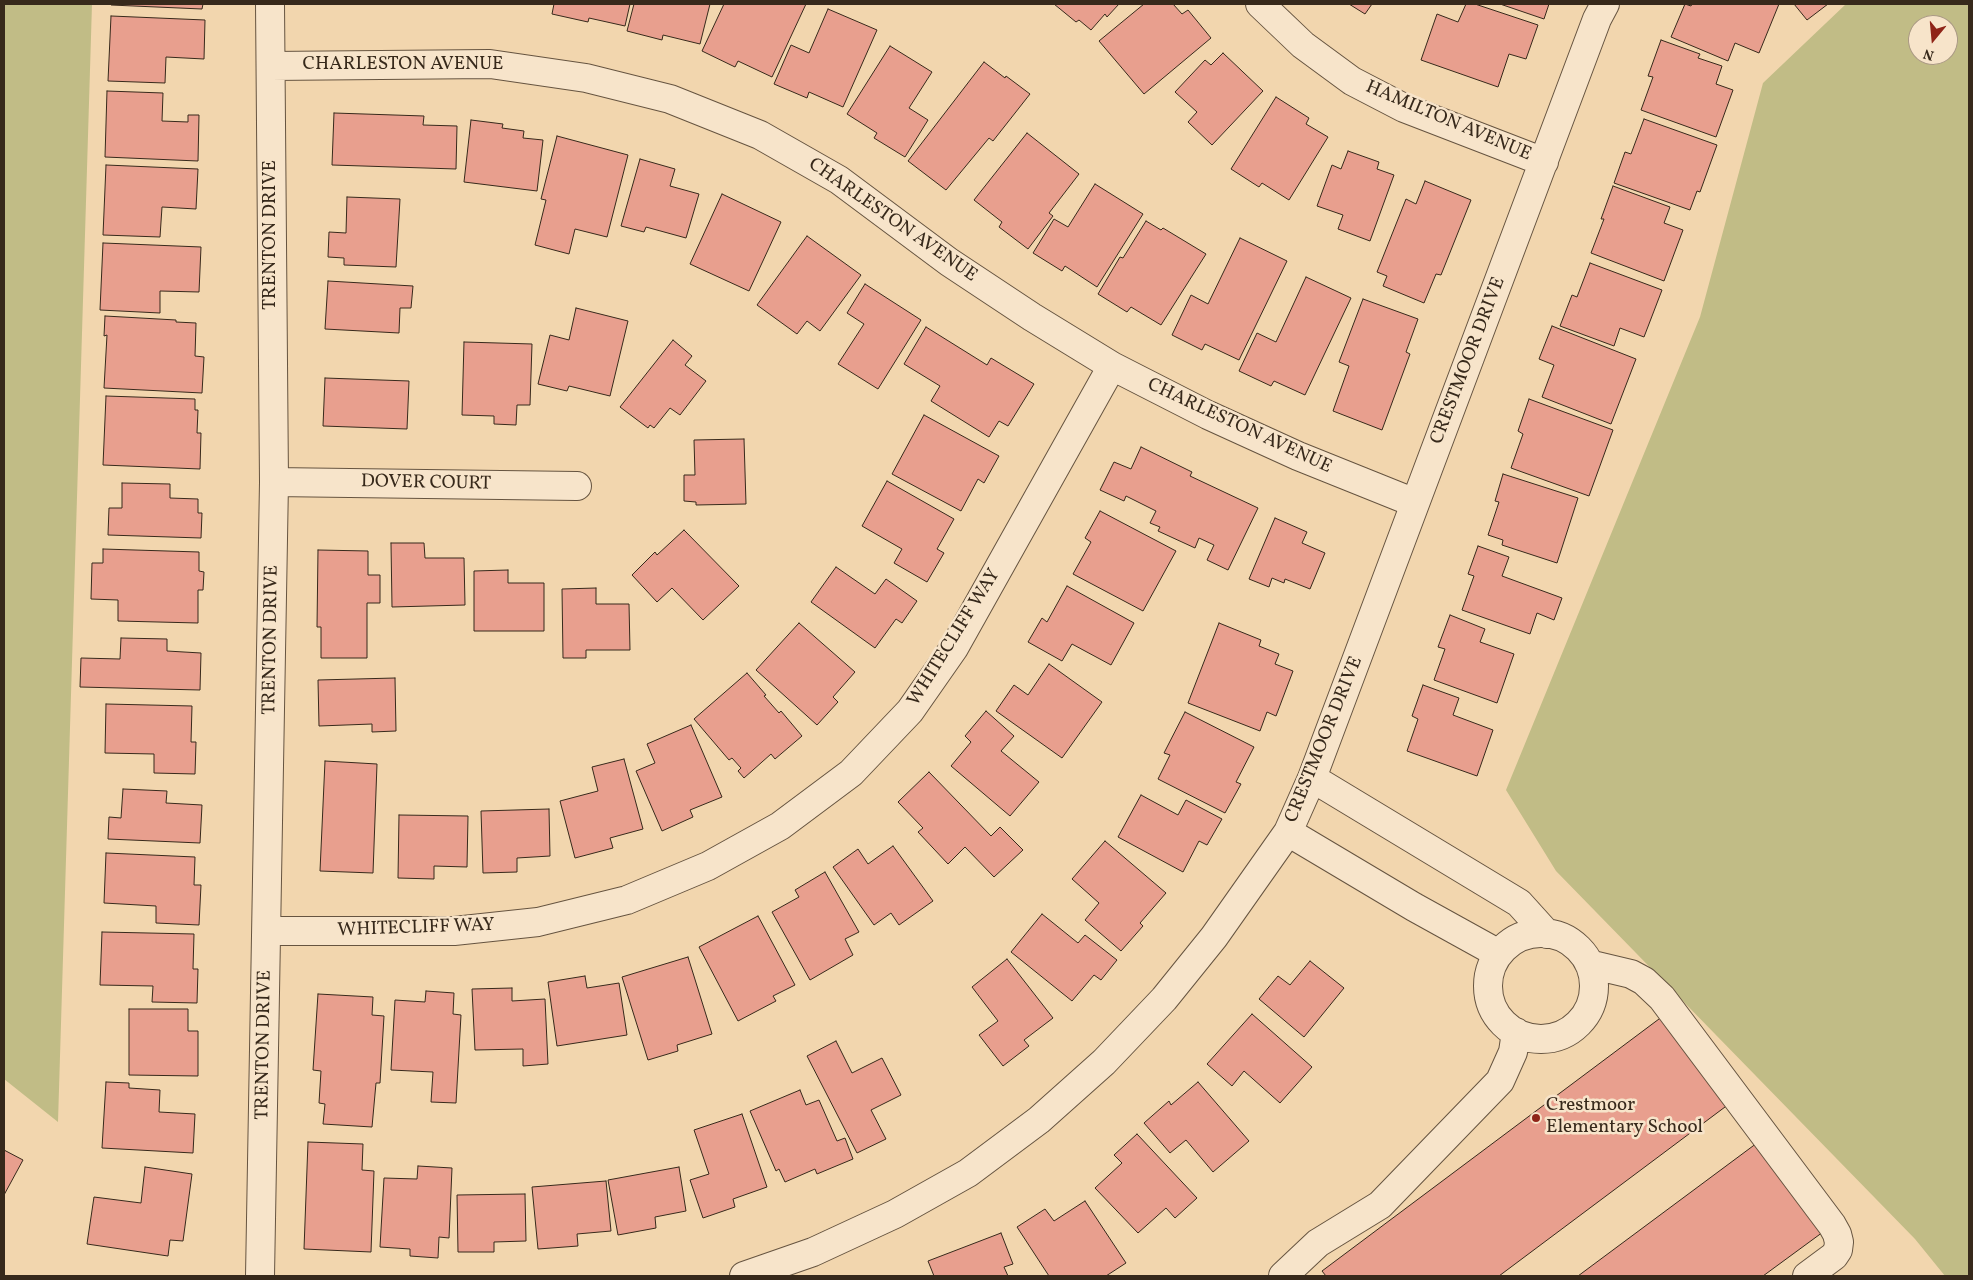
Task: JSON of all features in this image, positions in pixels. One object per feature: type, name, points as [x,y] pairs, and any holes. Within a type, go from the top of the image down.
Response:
[{"type":"street","name":"TRENTON DRIVE","points":[[260,1276],[274,482],[270,4]]},
{"type":"street","name":"HAMILTON AVENUE","points":[[1260,4],[1303,45],[1352,81],[1404,108],[1544,162]]},
{"type":"street","name":"CRESTMOOR DRIVE","points":[[744,1276],[813,1252],[895,1214],[968,1173],[1039,1120],[1104,1062],[1164,999],[1214,937],[1288,832],[1312,778],[1597,20],[1605,4]]},
{"type":"street","name":"CHARLESTON AVENUE","points":[[271,66],[490,64],[586,78],[670,99],[760,135],[839,180],[949,262],[1032,317],[1112,366],[1208,415],[1298,456],[1415,503]]},
{"type":"street","name":"WHITECLIFF WAY","points":[[267,931],[454,931],[538,922],[627,900],[708,866],[780,826],[851,773],[910,711],[954,648],[1112,366]]},
{"type":"street","name":"DOVER COURT","points":[[274,482],[577,486]]},
{"type":"street","points":[[1312,778],[1519,903],[1547,934]]},
{"type":"street","points":[[1288,832],[1406,902],[1499,954]]},
{"type":"street","points":[[1547,934],[1556,935],[1572,943],[1589,964],[1594,982],[1593,998],[1587,1013],[1577,1025],[1563,1034],[1547,1038],[1531,1038],[1516,1032],[1502,1021],[1496,1013],[1490,996],[1491,970],[1499,954],[1512,942],[1529,935],[1547,934]]},
{"type":"street","points":[[1589,964],[1631,974],[1644,981],[1662,998],[1832,1225],[1839,1242],[1838,1250],[1834,1256],[1807,1276]]},
{"type":"street","points":[[1283,1276],[1318,1243],[1380,1205],[1493,1088],[1507,1068],[1513,1052],[1516,1032]]},
{"type":"shaded area","points":[[4,4],[92,4],[58,1122],[4,1079]]},
{"type":"shaded area","points":[[1846,4],[1969,4],[1969,1276],[1945,1276],[1915,1239],[1556,871],[1506,790],[1700,317],[1763,83]]},
{"type":"building","points":[[111,4],[203,4],[202,9]]},
{"type":"building","points":[[554,4],[630,4],[625,26],[589,18],[588,22],[552,14]]},
{"type":"building","points":[[634,4],[710,4],[700,44],[663,35],[662,40],[627,31]]},
{"type":"building","points":[[724,4],[806,4],[772,77],[738,61],[735,67],[702,51]]},
{"type":"building","points":[[1054,4],[1119,4],[1107,17],[1105,14],[1091,30],[1079,20],[1076,22]]},
{"type":"building","points":[[1144,4],[1173,4],[1182,14],[1188,10],[1211,38],[1144,94],[1099,41]]},
{"type":"building","points":[[1349,4],[1372,4],[1365,14]]},
{"type":"building","points":[[1466,4],[1475,4],[1538,25],[1526,59],[1509,54],[1498,87],[1421,60],[1437,14],[1458,22]]},
{"type":"building","points":[[1500,4],[1549,4],[1544,19]]},
{"type":"building","points":[[1685,4],[1691,6],[1692,4],[1779,4],[1759,53],[1735,43],[1728,61],[1671,37]]},
{"type":"building","points":[[1794,4],[1828,4],[1807,20]]},
{"type":"building","points":[[828,9],[877,30],[843,107],[809,92],[807,98],[774,84],[791,45],[809,53]]},
{"type":"building","points":[[111,16],[205,20],[204,59],[166,57],[165,83],[108,81]]},
{"type":"building","points":[[1661,40],[1700,54],[1698,58],[1722,66],[1716,84],[1733,90],[1716,137],[1641,110],[1653,77],[1648,76]]},
{"type":"building","points":[[890,46],[932,72],[909,108],[928,120],[905,157],[874,138],[877,133],[847,114]]},
{"type":"building","points":[[1223,53],[1263,91],[1212,145],[1188,122],[1197,112],[1175,92],[1205,60],[1211,65]]},
{"type":"building","points":[[984,62],[1030,94],[993,141],[989,138],[946,190],[908,161]]},
{"type":"building","points":[[107,91],[163,93],[162,121],[188,122],[188,115],[199,115],[198,161],[105,157]]},
{"type":"building","points":[[1276,97],[1309,118],[1306,124],[1328,137],[1289,200],[1262,183],[1259,187],[1231,169]]},
{"type":"building","points":[[334,113],[424,116],[423,125],[457,126],[456,169],[332,165]]},
{"type":"building","points":[[1644,119],[1717,145],[1700,192],[1697,191],[1690,210],[1614,183],[1625,152],[1631,154]]},
{"type":"building","points":[[471,120],[503,124],[502,128],[524,131],[523,138],[543,140],[537,191],[464,182]]},
{"type":"building","points":[[1027,133],[1079,174],[1049,213],[1053,216],[1028,249],[999,227],[1002,222],[974,200]]},
{"type":"building","points":[[557,136],[628,155],[607,237],[575,229],[569,254],[535,245],[546,200],[541,199]]},
{"type":"building","points":[[1348,151],[1379,162],[1377,169],[1394,175],[1370,241],[1338,229],[1343,215],[1317,206],[1332,165],[1341,169]]},
{"type":"building","points":[[640,159],[675,169],[670,186],[699,194],[686,238],[646,227],[644,232],[621,226]]},
{"type":"building","points":[[106,165],[198,169],[196,209],[162,207],[160,237],[103,235]]},
{"type":"building","points":[[1425,181],[1471,200],[1441,275],[1436,274],[1424,303],[1383,286],[1387,276],[1377,272],[1406,199],[1416,204]]},
{"type":"building","points":[[1095,184],[1143,214],[1097,287],[1065,266],[1062,271],[1033,253],[1054,219],[1068,227]]},
{"type":"building","points":[[1613,186],[1670,207],[1664,223],[1683,230],[1664,281],[1591,253],[1604,219],[1601,219]]},
{"type":"building","points":[[722,194],[781,222],[749,291],[690,264]]},
{"type":"building","points":[[347,197],[400,199],[396,267],[344,265],[344,258],[328,257],[329,232],[346,233]]},
{"type":"building","points":[[1146,221],[1161,230],[1163,228],[1206,254],[1161,325],[1131,307],[1127,312],[1098,294],[1120,257],[1123,258]]},
{"type":"building","points":[[807,236],[861,275],[820,331],[807,321],[797,334],[757,305]]},
{"type":"building","points":[[1240,238],[1287,261],[1239,360],[1205,344],[1202,350],[1172,335],[1191,295],[1208,304]]},
{"type":"building","points":[[103,243],[201,247],[199,292],[160,291],[160,313],[100,310]]},
{"type":"building","points":[[1590,263],[1662,290],[1644,337],[1620,328],[1614,346],[1560,326],[1572,295],[1577,297]]},
{"type":"building","points":[[1306,277],[1351,298],[1305,395],[1274,381],[1271,386],[1239,371],[1257,333],[1276,342]]},
{"type":"building","points":[[328,281],[413,286],[411,308],[400,308],[399,333],[325,329]]},
{"type":"building","points":[[865,284],[921,320],[878,389],[838,364],[864,324],[847,313]]},
{"type":"building","points":[[1363,299],[1418,319],[1406,352],[1410,354],[1382,430],[1333,411],[1349,366],[1339,362]]},
{"type":"building","points":[[576,308],[628,321],[610,396],[569,386],[567,391],[538,384],[550,335],[569,340]]},
{"type":"building","points":[[105,316],[196,323],[195,356],[204,357],[202,393],[104,388],[107,335],[104,336]]},
{"type":"building","points":[[1552,326],[1636,359],[1611,424],[1542,397],[1554,365],[1539,359]]},
{"type":"building","points":[[926,327],[987,365],[991,358],[1034,384],[1008,426],[999,421],[989,437],[931,401],[940,386],[904,364]]},
{"type":"building","points":[[673,340],[692,356],[685,365],[706,381],[680,415],[670,408],[654,428],[650,425],[648,428],[620,407]]},
{"type":"building","points":[[464,342],[532,344],[530,405],[517,405],[516,425],[494,424],[494,416],[462,415]]},
{"type":"building","points":[[325,378],[409,381],[407,429],[323,426]]},
{"type":"building","points":[[106,396],[195,399],[195,410],[198,410],[197,433],[201,433],[200,469],[103,465]]},
{"type":"building","points":[[1529,399],[1613,430],[1589,496],[1511,468],[1523,434],[1518,431]]},
{"type":"building","points":[[924,415],[999,456],[984,483],[978,479],[961,511],[892,474]]},
{"type":"building","points":[[744,439],[746,504],[696,505],[696,502],[684,501],[684,475],[695,475],[694,440]]},
{"type":"building","points":[[1141,447],[1192,472],[1190,476],[1258,508],[1228,570],[1207,560],[1214,545],[1199,538],[1195,548],[1158,531],[1160,527],[1150,523],[1156,511],[1126,496],[1124,501],[1100,490],[1114,462],[1131,469]]},
{"type":"building","points":[[1503,474],[1578,498],[1557,563],[1502,545],[1503,540],[1488,535],[1499,502],[1495,501]]},
{"type":"building","points":[[887,481],[954,519],[937,549],[944,553],[927,582],[894,563],[902,549],[862,526]]},
{"type":"building","points":[[122,483],[170,484],[170,498],[198,499],[198,513],[202,513],[201,538],[108,535],[109,508],[122,508]]},
{"type":"building","points":[[1100,511],[1176,551],[1143,611],[1073,574],[1091,542],[1085,538]]},
{"type":"building","points":[[1275,518],[1307,532],[1302,543],[1325,553],[1310,589],[1285,579],[1284,583],[1272,578],[1269,587],[1249,579]]},
{"type":"building","points":[[684,530],[739,586],[703,620],[672,588],[657,602],[632,575],[655,552],[657,555]]},
{"type":"building","points":[[391,543],[424,543],[425,558],[464,558],[465,605],[392,607]]},
{"type":"building","points":[[1478,546],[1509,557],[1502,576],[1562,598],[1554,620],[1537,613],[1530,634],[1462,610],[1474,576],[1468,574]]},
{"type":"building","points":[[103,549],[199,552],[199,571],[204,572],[203,590],[198,590],[198,623],[118,621],[118,600],[91,599],[92,563],[103,563]]},
{"type":"building","points":[[318,550],[368,551],[368,575],[380,575],[380,603],[367,603],[367,658],[321,658],[321,627],[317,627]]},
{"type":"building","points":[[836,567],[875,594],[886,579],[917,601],[902,623],[896,619],[875,648],[811,602]]},
{"type":"building","points":[[508,570],[508,583],[544,583],[544,631],[474,631],[474,571]]},
{"type":"building","points":[[1067,586],[1134,623],[1111,665],[1072,644],[1062,661],[1028,642],[1042,618],[1047,622]]},
{"type":"building","points":[[596,588],[596,604],[629,604],[630,650],[586,650],[586,658],[563,658],[562,589]]},
{"type":"building","points":[[1450,615],[1485,629],[1480,642],[1514,654],[1497,703],[1434,680],[1445,649],[1438,647]]},
{"type":"building","points":[[799,623],[855,672],[833,697],[838,702],[817,725],[756,670]]},
{"type":"building","points":[[1219,623],[1261,640],[1259,646],[1279,654],[1275,664],[1293,671],[1276,716],[1267,712],[1260,731],[1188,703]]},
{"type":"building","points":[[121,638],[167,639],[167,651],[201,653],[200,690],[80,687],[81,658],[120,659]]},
{"type":"building","points":[[1049,664],[1102,702],[1062,758],[996,711],[1014,685],[1028,695]]},
{"type":"building","points":[[747,673],[766,695],[764,696],[779,713],[781,711],[802,736],[775,759],[771,754],[744,778],[738,771],[741,768],[732,758],[729,760],[694,719]]},
{"type":"building","points":[[395,678],[396,731],[372,732],[372,724],[319,726],[318,680]]},
{"type":"building","points":[[1423,685],[1459,698],[1453,715],[1493,730],[1477,776],[1407,751],[1418,719],[1412,716]]},
{"type":"building","points":[[106,704],[192,706],[191,742],[196,742],[195,774],[154,773],[154,754],[105,753]]},
{"type":"building","points":[[986,711],[1014,736],[1001,751],[1039,782],[1010,816],[951,766],[971,742],[965,736]]},
{"type":"building","points":[[1185,712],[1254,747],[1236,782],[1241,784],[1225,813],[1158,779],[1170,755],[1164,753]]},
{"type":"building","points":[[691,725],[722,797],[690,810],[693,817],[662,831],[636,771],[655,763],[647,744]]},
{"type":"building","points":[[624,759],[643,829],[610,838],[613,848],[575,858],[560,801],[598,791],[592,767]]},
{"type":"building","points":[[325,761],[377,764],[373,873],[320,871]]},
{"type":"building","points":[[929,772],[991,836],[1000,827],[1023,850],[994,877],[965,847],[948,864],[918,832],[923,828],[898,802]]},
{"type":"building","points":[[123,789],[167,791],[166,803],[202,805],[200,843],[108,839],[109,817],[121,818]]},
{"type":"building","points":[[1141,795],[1178,815],[1186,800],[1222,819],[1207,845],[1199,841],[1183,872],[1118,837]]},
{"type":"building","points":[[549,809],[550,856],[517,858],[517,872],[483,873],[481,811]]},
{"type":"building","points":[[399,815],[468,816],[467,867],[434,866],[434,879],[398,878]]},
{"type":"building","points":[[1105,841],[1166,893],[1140,923],[1143,926],[1121,951],[1085,920],[1099,903],[1072,879]]},
{"type":"building","points":[[893,846],[933,901],[899,925],[891,913],[874,925],[833,867],[858,849],[868,864]]},
{"type":"building","points":[[106,853],[195,857],[194,885],[201,885],[199,925],[156,923],[156,906],[104,903]]},
{"type":"building","points":[[825,872],[859,932],[845,939],[853,955],[810,980],[772,912],[799,897],[795,890]]},
{"type":"building","points":[[1042,914],[1078,943],[1085,935],[1117,960],[1101,980],[1094,975],[1072,1001],[1011,952]]},
{"type":"building","points":[[758,916],[795,985],[773,996],[776,1001],[738,1021],[699,947]]},
{"type":"building","points":[[102,932],[194,934],[193,969],[198,969],[197,1003],[152,1002],[153,986],[100,985]]},
{"type":"building","points":[[688,957],[712,1034],[677,1045],[678,1051],[648,1060],[622,977]]},
{"type":"building","points":[[1007,959],[1053,1018],[1024,1040],[1029,1046],[1003,1066],[979,1035],[998,1021],[972,987]]},
{"type":"building","points":[[1310,961],[1344,988],[1304,1037],[1259,999],[1278,976],[1290,985]]},
{"type":"building","points":[[585,976],[587,988],[619,983],[627,1035],[557,1046],[548,982]]},
{"type":"building","points":[[512,988],[512,1001],[545,999],[548,1064],[523,1066],[523,1049],[475,1050],[472,989]]},
{"type":"building","points":[[426,991],[454,993],[453,1014],[461,1015],[456,1103],[431,1102],[433,1072],[391,1070],[395,1000],[425,1002]]},
{"type":"building","points":[[318,994],[373,997],[372,1015],[384,1016],[380,1083],[376,1083],[372,1127],[323,1124],[325,1104],[319,1103],[321,1071],[313,1070]]},
{"type":"building","points":[[129,1009],[188,1009],[188,1031],[198,1031],[198,1076],[129,1075]]},
{"type":"building","points":[[1252,1014],[1312,1067],[1280,1103],[1244,1071],[1232,1086],[1207,1064]]},
{"type":"building","points":[[1663,1016],[1729,1104],[1499,1276],[1326,1276],[1322,1271]]},
{"type":"building","points":[[836,1041],[852,1073],[882,1058],[901,1095],[871,1110],[886,1139],[857,1153],[807,1056]]},
{"type":"building","points":[[106,1082],[129,1083],[129,1088],[160,1090],[159,1112],[195,1114],[193,1153],[102,1148]]},
{"type":"building","points":[[1198,1082],[1249,1141],[1213,1172],[1186,1140],[1170,1153],[1144,1123],[1169,1101],[1171,1105]]},
{"type":"building","points":[[800,1090],[806,1105],[819,1100],[837,1141],[845,1138],[853,1159],[817,1174],[815,1169],[785,1182],[779,1169],[776,1171],[750,1111]]},
{"type":"building","points":[[742,1114],[767,1187],[733,1199],[735,1207],[703,1218],[690,1180],[709,1174],[694,1130]]},
{"type":"building","points":[[1137,1134],[1197,1198],[1175,1218],[1166,1208],[1138,1233],[1095,1188],[1122,1163],[1114,1155]]},
{"type":"building","points":[[308,1142],[363,1144],[362,1170],[374,1171],[371,1252],[304,1249]]},
{"type":"building","points":[[1757,1143],[1823,1232],[1763,1276],[1578,1276]]},
{"type":"building","points":[[4,1150],[23,1160],[4,1195]]},
{"type":"building","points":[[418,1166],[452,1168],[449,1238],[439,1237],[438,1258],[410,1256],[410,1249],[380,1247],[384,1178],[417,1179]]},
{"type":"building","points":[[145,1167],[192,1174],[183,1241],[170,1240],[168,1256],[87,1244],[94,1197],[141,1203]]},
{"type":"building","points":[[679,1167],[686,1211],[655,1217],[656,1228],[618,1235],[608,1180]]},
{"type":"building","points":[[606,1181],[611,1231],[577,1234],[578,1246],[538,1249],[532,1187]]},
{"type":"building","points":[[525,1194],[526,1241],[494,1242],[494,1252],[458,1252],[457,1195]]},
{"type":"building","points":[[1085,1201],[1126,1263],[1106,1276],[1049,1276],[1017,1227],[1045,1209],[1054,1221]]},
{"type":"building","points":[[1001,1233],[1013,1264],[1004,1267],[1008,1276],[934,1276],[928,1261]]},
{"type":"place","name":"Crestmoor Elementary School","points":[[1536,1118]]}]
